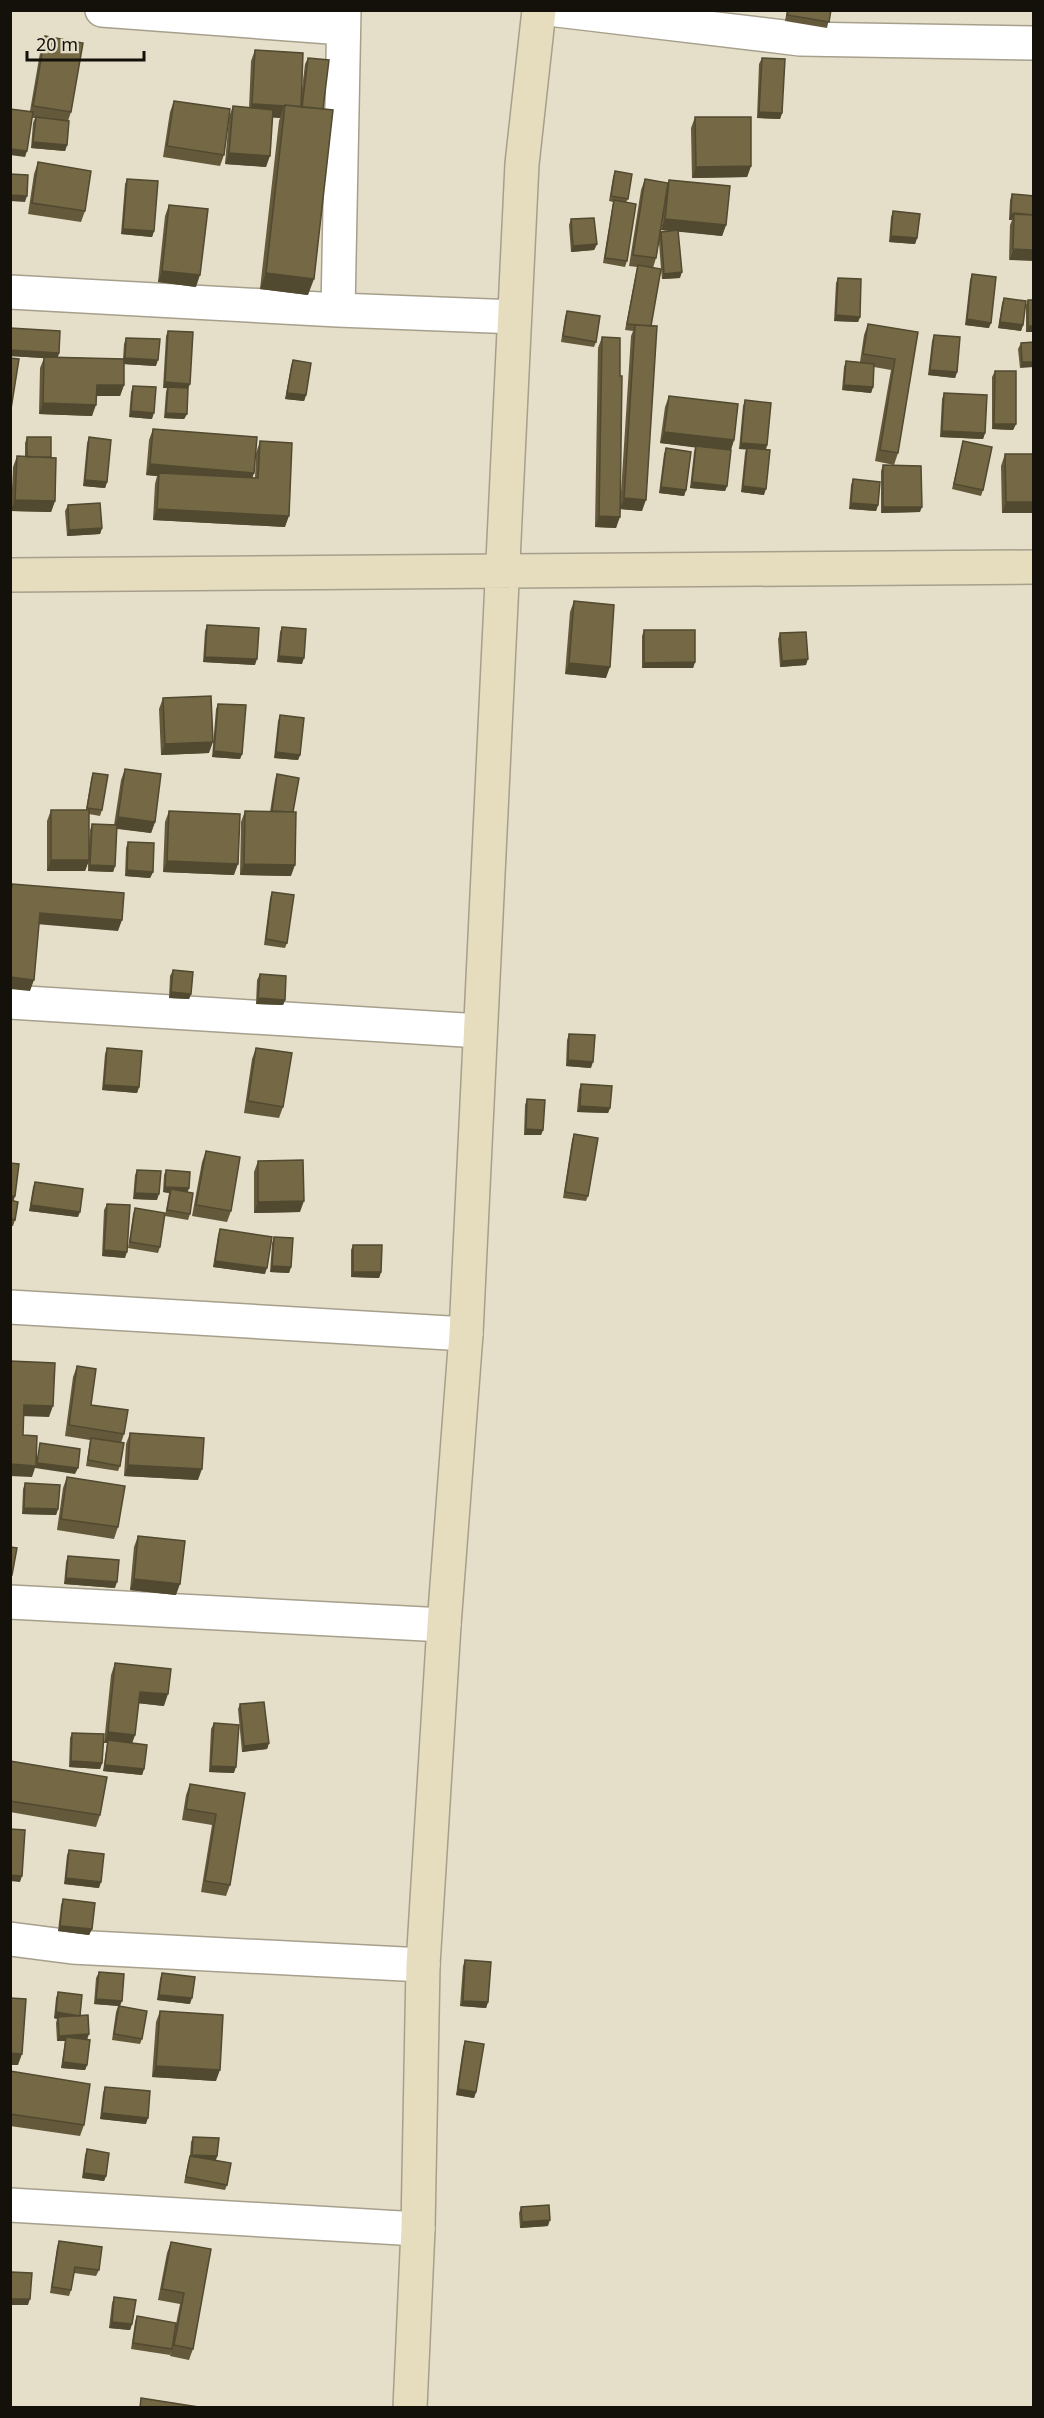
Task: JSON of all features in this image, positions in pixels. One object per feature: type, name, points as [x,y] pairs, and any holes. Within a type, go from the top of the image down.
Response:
[{"type":"main road","points":[[410,2408],[418,2229],[423,1965],[444,1625],[466,1334],[522,164],[539,10]]},
{"type":"main road","points":[[10,575],[1034,567]]},
{"type":"street","points":[[102,10],[344,19],[338,310]]},
{"type":"street","points":[[557,10],[800,39],[1034,42]]},
{"type":"street","points":[[10,292],[514,317]]},
{"type":"street","points":[[10,1002],[480,1031]]},
{"type":"street","points":[[10,1307],[466,1334]]},
{"type":"street","points":[[10,1602],[444,1625]]},
{"type":"street","points":[[10,1939],[72,1947],[423,1965]]},
{"type":"street","points":[[10,2205],[418,2229]]},
{"type":"building","points":[[788,10],[831,10],[829,22],[787,15]]},
{"type":"building","points":[[45,36],[83,43],[71,112],[33,106]]},
{"type":"building","points":[[255,50],[303,53],[301,107],[252,104]]},
{"type":"building","points":[[308,58],[329,60],[323,109],[302,107]]},
{"type":"building","points":[[762,58],[785,59],[782,113],[759,112]]},
{"type":"building","points":[[174,101],[230,109],[224,155],[167,146]]},
{"type":"building","points":[[285,105],[333,110],[314,279],[266,273]]},
{"type":"building","points":[[233,106],[273,110],[270,156],[229,153]]},
{"type":"building","points":[[10,109],[33,112],[27,151],[10,149]]},
{"type":"building","points":[[36,117],[69,121],[67,145],[33,142]]},
{"type":"building","points":[[695,117],[751,117],[751,166],[696,167]]},
{"type":"building","points":[[38,162],[91,171],[85,211],[32,203]]},
{"type":"building","points":[[615,171],[632,174],[628,199],[611,196]]},
{"type":"building","points":[[10,174],[28,175],[27,196],[10,195]]},
{"type":"building","points":[[127,179],[158,181],[154,231],[123,229]]},
{"type":"building","points":[[645,179],[668,183],[656,258],[633,255]]},
{"type":"building","points":[[669,180],[730,186],[726,225],[665,219]]},
{"type":"building","points":[[1012,194],[1034,196],[1034,215],[1011,214]]},
{"type":"building","points":[[614,200],[636,204],[627,261],[605,258]]},
{"type":"building","points":[[169,205],[208,209],[200,275],[162,271]]},
{"type":"building","points":[[893,211],[920,214],[917,238],[891,236]]},
{"type":"building","points":[[1014,213],[1034,215],[1034,250],[1013,249]]},
{"type":"building","points":[[594,218],[597,244],[573,246],[571,219]]},
{"type":"building","points":[[678,230],[682,272],[664,274],[661,232]]},
{"type":"building","points":[[638,265],[661,269],[651,326],[627,324]]},
{"type":"building","points":[[972,274],[996,277],[991,323],[967,319]]},
{"type":"building","points":[[838,278],[861,279],[860,317],[836,315]]},
{"type":"building","points":[[1004,298],[1026,301],[1023,325],[1000,322]]},
{"type":"building","points":[[1028,300],[1034,300],[1034,326],[1028,326]]},
{"type":"building","points":[[567,311],[600,316],[596,342],[563,336]]},
{"type":"building","points":[[868,324],[918,332],[898,453],[880,450],[895,359],[863,354]]},
{"type":"building","points":[[635,325],[657,326],[646,500],[624,498]]},
{"type":"building","points":[[10,328],[60,331],[59,353],[10,350]]},
{"type":"building","points":[[168,331],[193,332],[190,384],[165,382]]},
{"type":"building","points":[[934,335],[960,337],[957,372],[930,370]]},
{"type":"building","points":[[602,337],[620,338],[620,376],[622,376],[620,517],[599,516]]},
{"type":"building","points":[[126,338],[160,339],[158,360],[125,358]]},
{"type":"building","points":[[1034,342],[1034,362],[1022,362],[1021,343]]},
{"type":"building","points":[[44,357],[124,359],[124,385],[97,385],[96,405],[43,403]]},
{"type":"building","points":[[10,358],[19,359],[11,409],[10,409]]},
{"type":"building","points":[[293,360],[311,363],[306,395],[287,393]]},
{"type":"building","points":[[846,361],[874,364],[873,387],[844,385]]},
{"type":"building","points":[[995,371],[1016,371],[1016,424],[994,424]]},
{"type":"building","points":[[133,386],[156,387],[154,413],[131,411]]},
{"type":"building","points":[[168,387],[188,388],[187,414],[166,413]]},
{"type":"building","points":[[944,393],[987,395],[985,433],[942,431]]},
{"type":"building","points":[[669,396],[738,404],[734,440],[664,432]]},
{"type":"building","points":[[745,400],[771,403],[767,445],[741,443]]},
{"type":"building","points":[[153,429],[257,437],[254,473],[150,464]]},
{"type":"building","points":[[27,437],[51,437],[51,457],[27,457]]},
{"type":"building","points":[[89,437],[111,440],[107,482],[85,480]]},
{"type":"building","points":[[260,441],[292,443],[289,516],[157,509],[159,473],[258,478]]},
{"type":"building","points":[[963,441],[992,447],[983,490],[954,484]]},
{"type":"building","points":[[696,446],[731,450],[727,486],[692,482]]},
{"type":"building","points":[[666,448],[691,452],[686,490],[661,487]]},
{"type":"building","points":[[747,448],[770,450],[766,489],[743,486]]},
{"type":"building","points":[[1005,454],[1034,454],[1034,502],[1006,502]]},
{"type":"building","points":[[17,456],[56,458],[55,501],[15,500]]},
{"type":"building","points":[[883,465],[921,466],[922,507],[883,507]]},
{"type":"building","points":[[853,479],[880,482],[878,505],[851,503]]},
{"type":"building","points":[[100,503],[102,528],[69,530],[68,505]]},
{"type":"building","points":[[574,601],[614,605],[610,667],[569,663]]},
{"type":"building","points":[[207,625],[259,628],[257,659],[205,657]]},
{"type":"building","points":[[282,627],[306,629],[304,658],[279,656]]},
{"type":"building","points":[[644,630],[695,630],[695,662],[644,663]]},
{"type":"building","points":[[806,632],[808,659],[782,661],[780,633]]},
{"type":"building","points":[[211,696],[213,742],[165,744],[163,698]]},
{"type":"building","points":[[218,704],[246,705],[242,754],[214,751]]},
{"type":"building","points":[[280,715],[304,718],[300,755],[276,752]]},
{"type":"building","points":[[125,769],[161,774],[155,822],[118,817]]},
{"type":"building","points":[[93,773],[108,775],[102,810],[87,808]]},
{"type":"building","points":[[277,774],[299,778],[293,812],[272,811]]},
{"type":"building","points":[[51,810],[89,810],[89,860],[51,860]]},
{"type":"building","points":[[169,811],[240,814],[238,864],[167,861]]},
{"type":"building","points":[[245,811],[296,812],[295,865],[244,864]]},
{"type":"building","points":[[92,824],[117,825],[115,866],[90,865]]},
{"type":"building","points":[[128,842],[154,843],[153,872],[127,870]]},
{"type":"building","points":[[12,884],[124,893],[122,920],[40,913],[34,980],[10,977]]},
{"type":"building","points":[[272,892],[294,895],[287,943],[266,939]]},
{"type":"building","points":[[173,970],[193,972],[191,994],[171,992]]},
{"type":"building","points":[[260,974],[286,976],[285,1000],[258,998]]},
{"type":"building","points":[[569,1034],[595,1035],[593,1062],[568,1060]]},
{"type":"building","points":[[107,1048],[142,1051],[139,1087],[104,1085]]},
{"type":"building","points":[[256,1048],[292,1053],[283,1107],[248,1101]]},
{"type":"building","points":[[581,1084],[612,1086],[610,1108],[580,1106]]},
{"type":"building","points":[[527,1099],[545,1100],[543,1130],[526,1129]]},
{"type":"building","points":[[574,1134],[598,1138],[588,1196],[565,1192]]},
{"type":"building","points":[[206,1151],[240,1157],[231,1211],[196,1205]]},
{"type":"building","points":[[303,1160],[304,1201],[258,1202],[258,1161]]},
{"type":"building","points":[[10,1163],[19,1164],[15,1196],[10,1196]]},
{"type":"building","points":[[137,1170],[161,1171],[159,1194],[135,1193]]},
{"type":"building","points":[[166,1170],[190,1172],[189,1188],[165,1187]]},
{"type":"building","points":[[35,1182],[83,1189],[80,1212],[31,1205]]},
{"type":"building","points":[[171,1189],[193,1193],[190,1214],[167,1210]]},
{"type":"building","points":[[10,1200],[18,1202],[15,1220],[10,1219]]},
{"type":"building","points":[[107,1204],[130,1205],[127,1252],[104,1250]]},
{"type":"building","points":[[135,1208],[165,1213],[160,1247],[130,1242]]},
{"type":"building","points":[[220,1229],[272,1237],[267,1268],[215,1261]]},
{"type":"building","points":[[274,1237],[293,1238],[291,1267],[272,1266]]},
{"type":"building","points":[[353,1245],[382,1245],[381,1272],[353,1272]]},
{"type":"building","points":[[10,1361],[55,1363],[53,1406],[24,1405],[23,1435],[37,1436],[36,1466],[10,1464]]},
{"type":"building","points":[[77,1366],[96,1369],[91,1405],[128,1410],[124,1434],[69,1425]]},
{"type":"building","points":[[130,1433],[204,1438],[202,1469],[128,1465]]},
{"type":"building","points":[[91,1438],[124,1443],[120,1466],[88,1460]]},
{"type":"building","points":[[40,1443],[80,1449],[78,1468],[37,1463]]},
{"type":"building","points":[[67,1477],[125,1486],[118,1527],[61,1519]]},
{"type":"building","points":[[25,1483],[60,1485],[58,1509],[24,1508]]},
{"type":"building","points":[[138,1536],[185,1541],[180,1584],[134,1579]]},
{"type":"building","points":[[10,1547],[17,1548],[12,1575],[10,1575]]},
{"type":"building","points":[[68,1556],[119,1560],[117,1582],[66,1578]]},
{"type":"building","points":[[115,1663],[171,1669],[168,1694],[140,1692],[135,1735],[108,1732]]},
{"type":"building","points":[[264,1702],[269,1743],[244,1746],[240,1704]]},
{"type":"building","points":[[214,1723],[239,1725],[236,1767],[211,1766]]},
{"type":"building","points":[[72,1733],[104,1734],[102,1763],[71,1761]]},
{"type":"building","points":[[108,1740],[147,1745],[144,1769],[105,1765]]},
{"type":"building","points":[[10,1761],[107,1777],[100,1815],[10,1801]]},
{"type":"building","points":[[190,1784],[245,1793],[230,1885],[205,1881],[216,1814],[186,1809]]},
{"type":"building","points":[[10,1829],[25,1830],[22,1876],[10,1875]]},
{"type":"building","points":[[69,1850],[104,1854],[101,1882],[66,1878]]},
{"type":"building","points":[[63,1899],[95,1903],[92,1929],[60,1926]]},
{"type":"building","points":[[465,1960],[491,1962],[488,2002],[463,2001]]},
{"type":"building","points":[[99,1972],[124,1974],[122,2001],[96,1999]]},
{"type":"building","points":[[162,1973],[195,1977],[192,1998],[159,1995]]},
{"type":"building","points":[[58,1992],[82,1995],[80,2016],[56,2012]]},
{"type":"building","points":[[10,1998],[26,1999],[22,2054],[10,2053]]},
{"type":"building","points":[[119,2006],[147,2011],[142,2039],[114,2034]]},
{"type":"building","points":[[160,2011],[223,2015],[220,2070],[156,2066]]},
{"type":"building","points":[[88,2015],[89,2034],[59,2036],[58,2017]]},
{"type":"building","points":[[66,2037],[90,2040],[87,2065],[63,2062]]},
{"type":"building","points":[[465,2041],[484,2044],[476,2092],[458,2089]]},
{"type":"building","points":[[10,2071],[90,2084],[84,2125],[10,2114]]},
{"type":"building","points":[[105,2087],[150,2091],[148,2118],[102,2113]]},
{"type":"building","points":[[193,2137],[219,2138],[217,2156],[192,2155]]},
{"type":"building","points":[[87,2149],[109,2153],[106,2176],[84,2173]]},
{"type":"building","points":[[190,2156],[231,2163],[227,2185],[186,2177]]},
{"type":"building","points":[[549,2205],[550,2220],[522,2222],[521,2207]]},
{"type":"building","points":[[59,2241],[102,2247],[99,2270],[75,2267],[71,2290],[52,2287]]},
{"type":"building","points":[[171,2242],[211,2249],[193,2349],[174,2345],[184,2293],[162,2289]]},
{"type":"building","points":[[11,2272],[32,2273],[30,2299],[10,2299]]},
{"type":"building","points":[[114,2297],[136,2300],[132,2324],[112,2322]]},
{"type":"building","points":[[137,2316],[176,2323],[172,2349],[133,2343]]},
{"type":"building","points":[[141,2398],[198,2407],[198,2408],[140,2408]]}]
